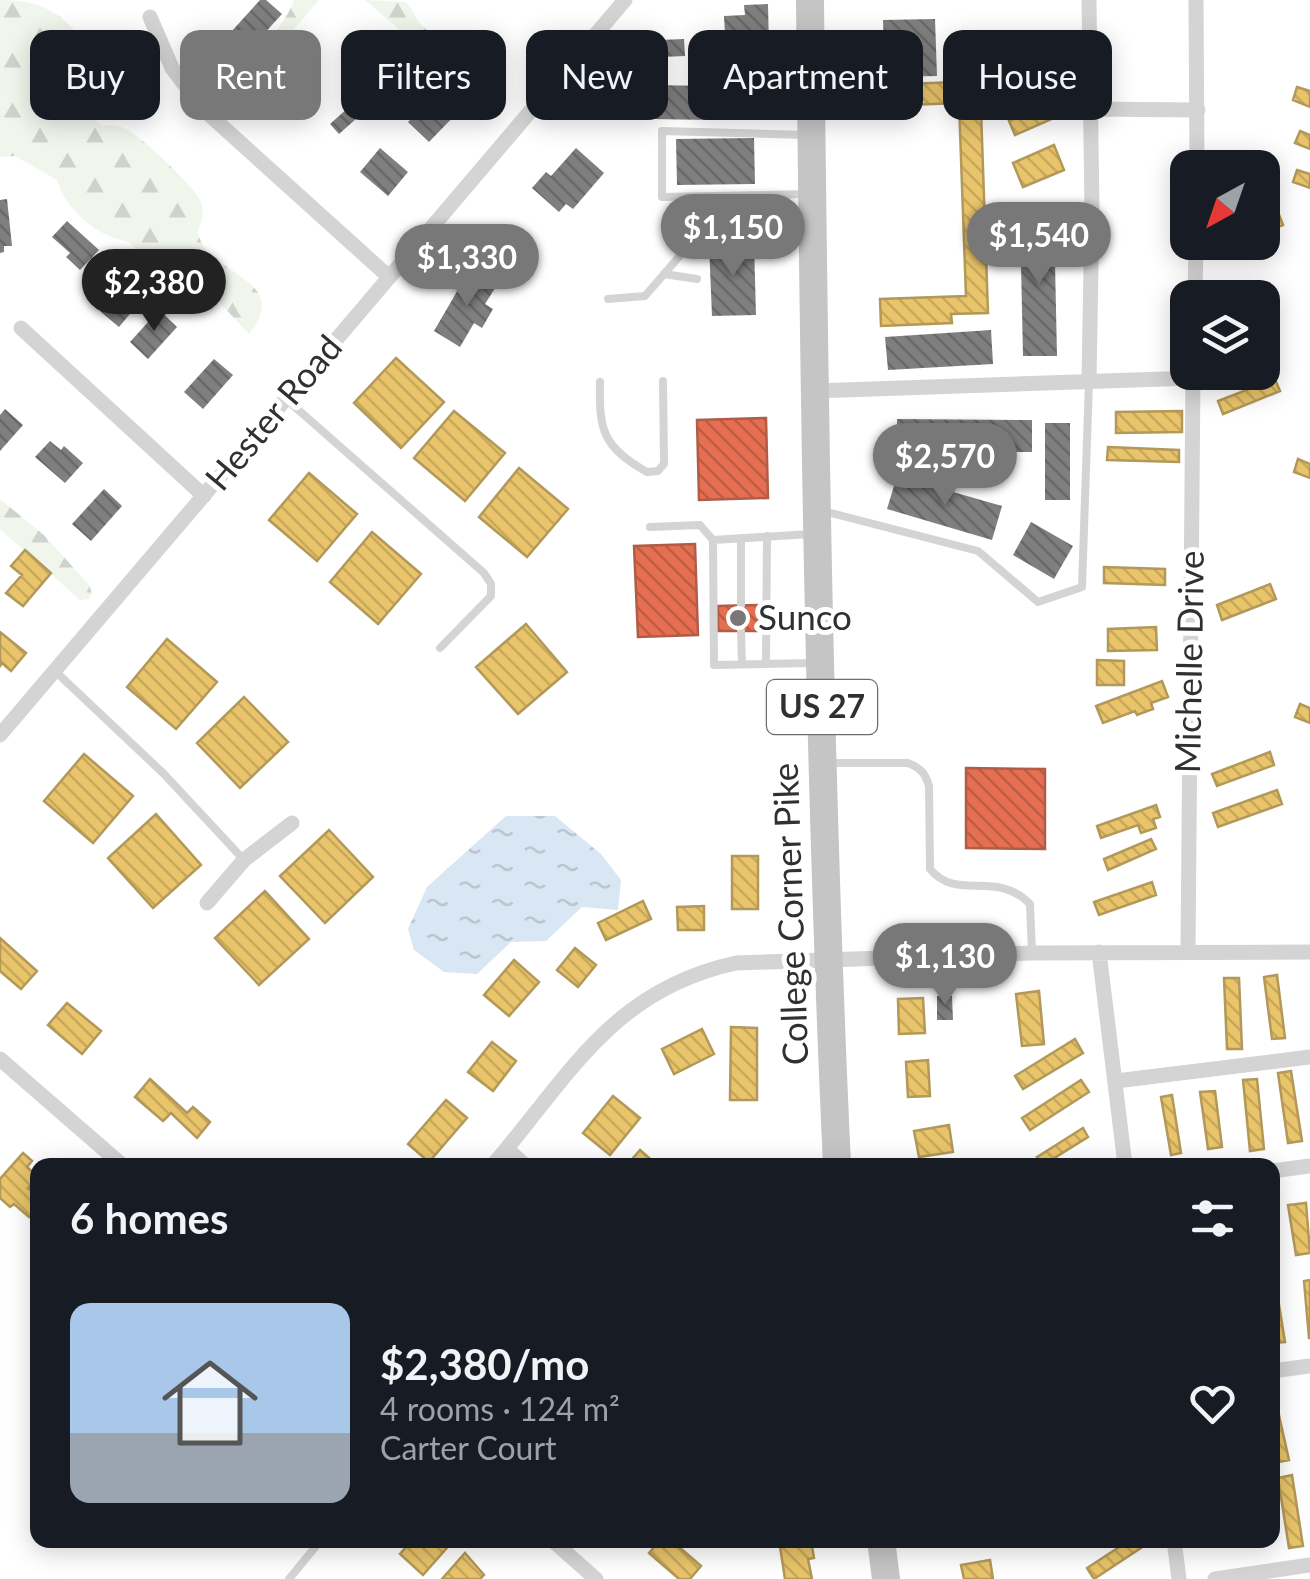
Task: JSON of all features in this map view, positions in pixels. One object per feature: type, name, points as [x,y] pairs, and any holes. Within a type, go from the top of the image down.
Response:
[{"type":"highway","name":"College Corner Pike","points":[[810,0],[814,391],[837,1158]]},
{"type":"highway","points":[[882,1548],[886,1579]]},
{"type":"street","name":"Hester Road","points":[[0,735],[625,0]]},
{"type":"street","points":[[1088,0],[1088,30]]},
{"type":"street","points":[[1196,0],[1197,150]]},
{"type":"street","points":[[150,17],[172,68],[202,109],[389,277]]},
{"type":"street","points":[[1112,110],[1198,110]]},
{"type":"street","points":[[1088,120],[1092,210],[1090,382]]},
{"type":"street","points":[[22,328],[204,496]]},
{"type":"street","points":[[814,391],[1170,377]]},
{"type":"street","name":"Michelle Drive","points":[[1188,950],[1194,390]]},
{"type":"street","points":[[207,904],[244,860],[292,823]]},
{"type":"street","points":[[1099,952],[1124,1158]]},
{"type":"street","points":[[499,1158],[605,1029],[646,997],[700,971],[736,963],[1032,953],[1310,952]]},
{"type":"street","points":[[1116,1081],[1310,1057]]},
{"type":"street","points":[[0,1058],[114,1158]]},
{"type":"street","points":[[506,1150],[516,1158]]},
{"type":"street","points":[[1280,1170],[1310,1166]]},
{"type":"street","points":[[1280,1370],[1310,1366]]},
{"type":"street","points":[[561,1548],[596,1579]]},
{"type":"street","points":[[1175,1548],[1179,1579]]},
{"type":"street","points":[[1214,1579],[1310,1565]]},
{"type":"lane","points":[[812,135],[662,130],[662,198],[812,194]]},
{"type":"lane","points":[[608,300],[645,296],[698,236],[708,231],[761,232]]},
{"type":"lane","points":[[664,274],[696,279]]},
{"type":"lane","points":[[600,382],[599,422],[604,436],[636,466],[658,472],[664,464],[663,381]]},
{"type":"lane","points":[[713,540],[767,536],[818,522],[978,551],[1038,602],[1082,587],[1090,382]]},
{"type":"lane","points":[[286,399],[484,573],[491,584],[490,596],[440,648]]},
{"type":"lane","points":[[650,526],[700,524],[713,540],[714,665],[822,663]]},
{"type":"lane","points":[[766,664],[767,536]]},
{"type":"lane","points":[[740,538],[740,605]]},
{"type":"lane","points":[[742,631],[742,664]]},
{"type":"lane","points":[[55,671],[164,774],[244,860]]},
{"type":"lane","points":[[824,763],[908,763],[920,768],[928,786],[930,869],[949,884],[1002,886],[1018,891],[1030,904],[1032,953]]},
{"type":"lane","points":[[289,1579],[314,1548]]},
{"type":"green space","points":[[0,0],[31,3],[55,13],[73,30],[30,30],[30,120],[96,120],[103,126],[117,126],[167,162],[201,202],[202,218],[197,233],[204,247],[244,278],[260,296],[259,319],[249,334],[220,303],[210,312],[127,241],[105,234],[84,220],[57,180],[15,156],[0,157]]},
{"type":"green space","points":[[294,0],[319,0],[294,30],[276,30]]},
{"type":"green space","points":[[365,0],[406,2],[427,30],[400,30]]},
{"type":"green space","points":[[0,499],[45,536],[89,585],[89,599],[80,600],[0,529]]},
{"type":"water","points":[[506,816],[555,816],[601,854],[621,880],[618,910],[582,907],[546,941],[511,942],[477,974],[444,972],[414,950],[408,929],[427,887]]},
{"type":"building: Homes","points":[[943,82],[943,104],[923,104],[923,83]]},
{"type":"building: Homes","points":[[1297,87],[1310,91],[1310,107],[1293,100]]},
{"type":"building: Homes","points":[[960,120],[981,120],[988,313],[951,314],[952,323],[881,326],[880,299],[966,296]]},
{"type":"building: Homes","points":[[1011,120],[1049,120],[1015,135]]},
{"type":"building: Homes","points":[[1300,131],[1310,135],[1310,149],[1295,143]]},
{"type":"building: Homes","points":[[1054,145],[1064,170],[1023,187],[1013,163]]},
{"type":"building: Homes","points":[[1297,170],[1310,174],[1310,188],[1293,182]]},
{"type":"building: Homes","points":[[396,358],[444,402],[401,448],[354,403]]},
{"type":"building: Homes","points":[[1246,390],[1280,391],[1223,414],[1218,401]]},
{"type":"building: Homes","points":[[454,411],[505,453],[465,501],[414,458]]},
{"type":"building: Homes","points":[[1182,411],[1182,432],[1116,433],[1116,412]]},
{"type":"building: Homes","points":[[1108,447],[1179,450],[1179,462],[1107,460]]},
{"type":"building: Homes","points":[[1298,459],[1310,464],[1310,478],[1294,472]]},
{"type":"building: Homes","points":[[519,468],[568,509],[527,557],[479,517]]},
{"type":"building: Homes","points":[[309,473],[357,514],[317,561],[269,520]]},
{"type":"building: Homes","points":[[372,532],[421,574],[378,624],[330,582]]},
{"type":"building: Homes","points":[[25,550],[51,573],[23,606],[6,593],[22,575],[11,566]]},
{"type":"building: Homes","points":[[1104,567],[1165,569],[1165,585],[1104,583]]},
{"type":"building: Homes","points":[[1270,584],[1276,599],[1222,620],[1217,605]]},
{"type":"building: Homes","points":[[526,624],[567,672],[518,714],[476,667]]},
{"type":"building: Homes","points":[[1156,627],[1157,650],[1108,651],[1108,629]]},
{"type":"building: Homes","points":[[0,632],[26,653],[11,671],[2,663],[0,666]]},
{"type":"building: Homes","points":[[167,639],[217,682],[176,729],[127,687]]},
{"type":"building: Homes","points":[[1097,660],[1124,661],[1124,685],[1097,685]]},
{"type":"building: Homes","points":[[1162,681],[1168,697],[1151,703],[1153,709],[1103,723],[1096,706]]},
{"type":"building: Homes","points":[[244,697],[288,742],[240,788],[197,743]]},
{"type":"building: Homes","points":[[1300,704],[1310,708],[1310,723],[1295,717]]},
{"type":"building: Homes","points":[[1270,752],[1274,765],[1217,786],[1212,774]]},
{"type":"building: Homes","points":[[84,754],[133,796],[93,843],[44,801]]},
{"type":"building: Homes","points":[[1277,790],[1282,804],[1218,827],[1213,813]]},
{"type":"building: Homes","points":[[1156,805],[1160,817],[1153,819],[1156,828],[1141,833],[1138,825],[1101,838],[1097,826]]},
{"type":"building: Homes","points":[[156,814],[201,865],[153,908],[108,858]]},
{"type":"building: Homes","points":[[329,830],[373,877],[325,923],[280,876]]},
{"type":"building: Homes","points":[[1151,839],[1156,849],[1108,870],[1104,859]]},
{"type":"building: Homes","points":[[732,856],[758,856],[758,909],[732,909]]},
{"type":"building: Homes","points":[[1152,882],[1156,895],[1099,915],[1094,902]]},
{"type":"building: Homes","points":[[265,891],[309,939],[259,985],[215,938]]},
{"type":"building: Homes","points":[[643,901],[651,919],[606,940],[598,923]]},
{"type":"building: Homes","points":[[704,906],[704,930],[678,930],[677,907]]},
{"type":"building: Homes","points":[[0,938],[37,971],[21,989],[0,971]]},
{"type":"building: Homes","points":[[575,948],[596,965],[578,987],[557,970]]},
{"type":"building: Homes","points":[[514,960],[539,982],[509,1016],[484,995]]},
{"type":"building: Homes","points":[[1277,975],[1285,1038],[1272,1039],[1264,977]]},
{"type":"building: Homes","points":[[1224,978],[1239,978],[1242,1049],[1227,1049]]},
{"type":"building: Homes","points":[[1039,991],[1044,1044],[1022,1046],[1016,994]]},
{"type":"building: Homes","points":[[923,998],[925,1033],[899,1034],[898,999]]},
{"type":"building: Homes","points":[[67,1003],[101,1031],[82,1054],[48,1025]]},
{"type":"building: Homes","points":[[731,1027],[757,1028],[757,1100],[730,1100]]},
{"type":"building: Homes","points":[[702,1029],[714,1054],[674,1074],[662,1049]]},
{"type":"building: Homes","points":[[1075,1039],[1083,1053],[1023,1089],[1015,1076]]},
{"type":"building: Homes","points":[[492,1042],[516,1061],[493,1091],[468,1072]]},
{"type":"building: Homes","points":[[928,1060],[930,1096],[908,1097],[906,1062]]},
{"type":"building: Homes","points":[[1291,1071],[1302,1141],[1288,1143],[1278,1073]]},
{"type":"building: Homes","points":[[150,1079],[187,1113],[193,1107],[210,1122],[197,1138],[171,1113],[163,1121],[135,1097]]},
{"type":"building: Homes","points":[[1257,1079],[1264,1149],[1250,1151],[1243,1080]]},
{"type":"building: Homes","points":[[1081,1080],[1089,1092],[1030,1130],[1022,1118]]},
{"type":"building: Homes","points":[[1215,1091],[1222,1147],[1208,1149],[1200,1092]]},
{"type":"building: Homes","points":[[1172,1095],[1181,1153],[1171,1155],[1161,1097]]},
{"type":"building: Homes","points":[[613,1096],[640,1118],[610,1155],[583,1133]]},
{"type":"building: Homes","points":[[446,1100],[467,1118],[432,1158],[424,1158],[408,1144]]},
{"type":"building: Homes","points":[[949,1125],[953,1152],[919,1157],[914,1131]]},
{"type":"building: Homes","points":[[1083,1128],[1088,1137],[1054,1158],[1037,1157]]},
{"type":"building: Homes","points":[[640,1150],[649,1158],[633,1158]]},
{"type":"building: Homes","points":[[23,1153],[30,1159],[29,1217],[0,1198],[0,1179]]},
{"type":"building: Homes","points":[[1306,1203],[1310,1253],[1296,1255],[1288,1205]]},
{"type":"building: Homes","points":[[1310,1280],[1310,1338],[1309,1338],[1304,1281]]},
{"type":"building: Homes","points":[[1280,1311],[1285,1342],[1280,1342]]},
{"type":"building: Homes","points":[[1280,1420],[1289,1460],[1280,1462]]},
{"type":"building: Homes","points":[[1292,1475],[1303,1546],[1289,1548],[1280,1478]]},
{"type":"building: Homes","points":[[405,1548],[447,1548],[423,1575],[400,1554]]},
{"type":"building: Homes","points":[[653,1548],[680,1548],[701,1566],[690,1579],[679,1579],[649,1553]]},
{"type":"building: Homes","points":[[780,1548],[812,1548],[814,1558],[808,1559],[812,1579],[785,1579]]},
{"type":"building: Homes","points":[[1118,1548],[1141,1548],[1094,1579],[1087,1568]]},
{"type":"building: Homes","points":[[465,1553],[484,1575],[480,1579],[442,1579]]},
{"type":"building: Homes","points":[[990,1560],[993,1579],[964,1579],[961,1565]]},
{"type":"building: Shops","points":[[766,418],[768,498],[699,500],[697,420]]},
{"type":"building: Shops","points":[[695,544],[698,635],[638,637],[634,546]]},
{"type":"building: Shops","name":"Sunco","points":[[758,605],[759,631],[718,631],[718,606]]},
{"type":"building: Shops","points":[[966,768],[1045,769],[1045,849],[966,848]]},
{"type":"building: Other","points":[[260,0],[266,0],[282,14],[267,30],[233,30]]},
{"type":"building: Other","points":[[768,4],[769,30],[725,30],[724,16],[745,15],[744,5]]},
{"type":"building: Other","points":[[935,19],[937,76],[923,76],[923,30],[883,30],[883,20]]},
{"type":"building: Other","points":[[684,39],[685,56],[668,57],[668,40]]},
{"type":"building: Other","points":[[668,85],[688,86],[688,120],[668,119]]},
{"type":"building: Other","points":[[341,114],[341,120],[355,120],[339,134],[330,124]]},
{"type":"building: Other","points":[[410,120],[450,120],[429,142]]},
{"type":"building: Other","points":[[754,138],[755,184],[677,185],[676,139]]},
{"type":"building: Other","points":[[380,148],[408,172],[388,196],[360,172]]},
{"type":"building: Other","points":[[576,148],[604,173],[573,209],[566,204],[559,212],[532,188],[546,172],[551,176]]},
{"type":"building: Other","points":[[7,199],[12,246],[4,246],[0,253],[0,200]]},
{"type":"building: Other","points":[[1054,217],[1057,356],[1023,356],[1020,218]]},
{"type":"building: Other","points":[[67,221],[99,250],[80,270],[66,257],[70,253],[52,237]]},
{"type":"building: Other","points":[[754,243],[756,315],[712,316],[709,244]]},
{"type":"building: Other","points":[[470,269],[497,285],[485,304],[493,309],[482,328],[474,323],[460,347],[434,331]]},
{"type":"building: Other","points":[[109,277],[139,303],[119,327],[100,311],[105,305],[93,296]]},
{"type":"building: Other","points":[[159,310],[177,327],[148,359],[130,342]]},
{"type":"building: Other","points":[[991,330],[993,364],[888,370],[885,337]]},
{"type":"building: Other","points":[[214,359],[233,375],[203,409],[184,392]]},
{"type":"building: Other","points":[[5,409],[23,425],[0,451],[0,415]]},
{"type":"building: Other","points":[[897,419],[1032,420],[1032,452],[897,451]]},
{"type":"building: Other","points":[[1045,423],[1070,423],[1070,500],[1045,500]]},
{"type":"building: Other","points":[[50,441],[61,450],[64,446],[83,463],[65,483],[35,457]]},
{"type":"building: Other","points":[[897,476],[1002,506],[992,540],[887,509]]},
{"type":"building: Other","points":[[104,489],[122,506],[91,541],[72,524]]},
{"type":"building: Other","points":[[1031,522],[1073,546],[1054,579],[1013,555]]},
{"type":"building: Other","points":[[937,996],[952,996],[953,1020],[937,1020]]},
{"type":"place","name":"Sunco","points":[[738,618]]}]
